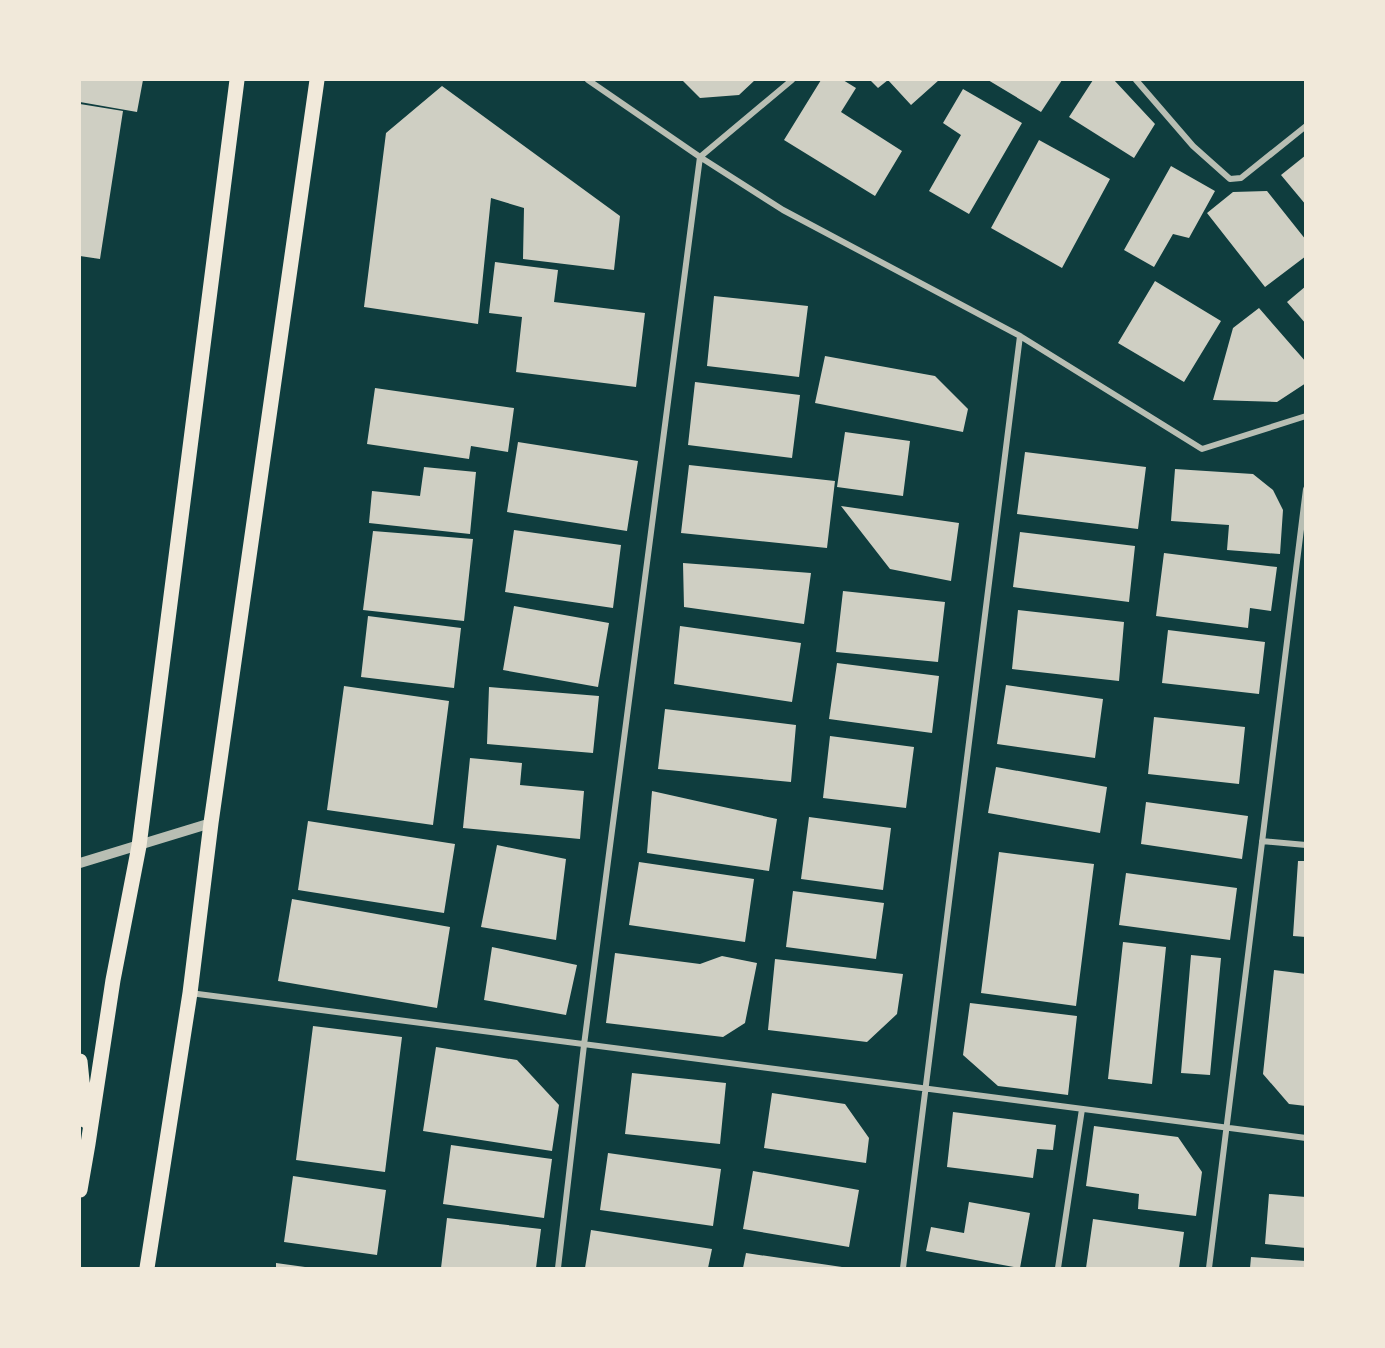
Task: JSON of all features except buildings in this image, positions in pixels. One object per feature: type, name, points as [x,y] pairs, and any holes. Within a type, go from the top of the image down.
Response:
[{"type":"main road","points":[[147,1269],[190,993],[211,823],[317,80]]},
{"type":"main road","points":[[80,1190],[113,980],[138,846],[236,82]]},
{"type":"main road","points":[[80,1061],[88,1144]]},
{"type":"street","points":[[588,80],[700,157],[783,210],[1020,336],[1202,449],[1305,416]]},
{"type":"street","points":[[558,1269],[584,1045],[700,157],[792,80]]},
{"type":"street","points":[[1136,80],[1193,146],[1230,179],[1241,178],[1305,126]]},
{"type":"street","points":[[903,1269],[1020,336]]},
{"type":"street","points":[[1209,1269],[1305,489]]},
{"type":"street","points":[[80,863],[211,823]]},
{"type":"street","points":[[1262,842],[1305,845]]},
{"type":"street","points":[[190,993],[1305,1138]]},
{"type":"street","points":[[1058,1269],[1082,1109]]}]
